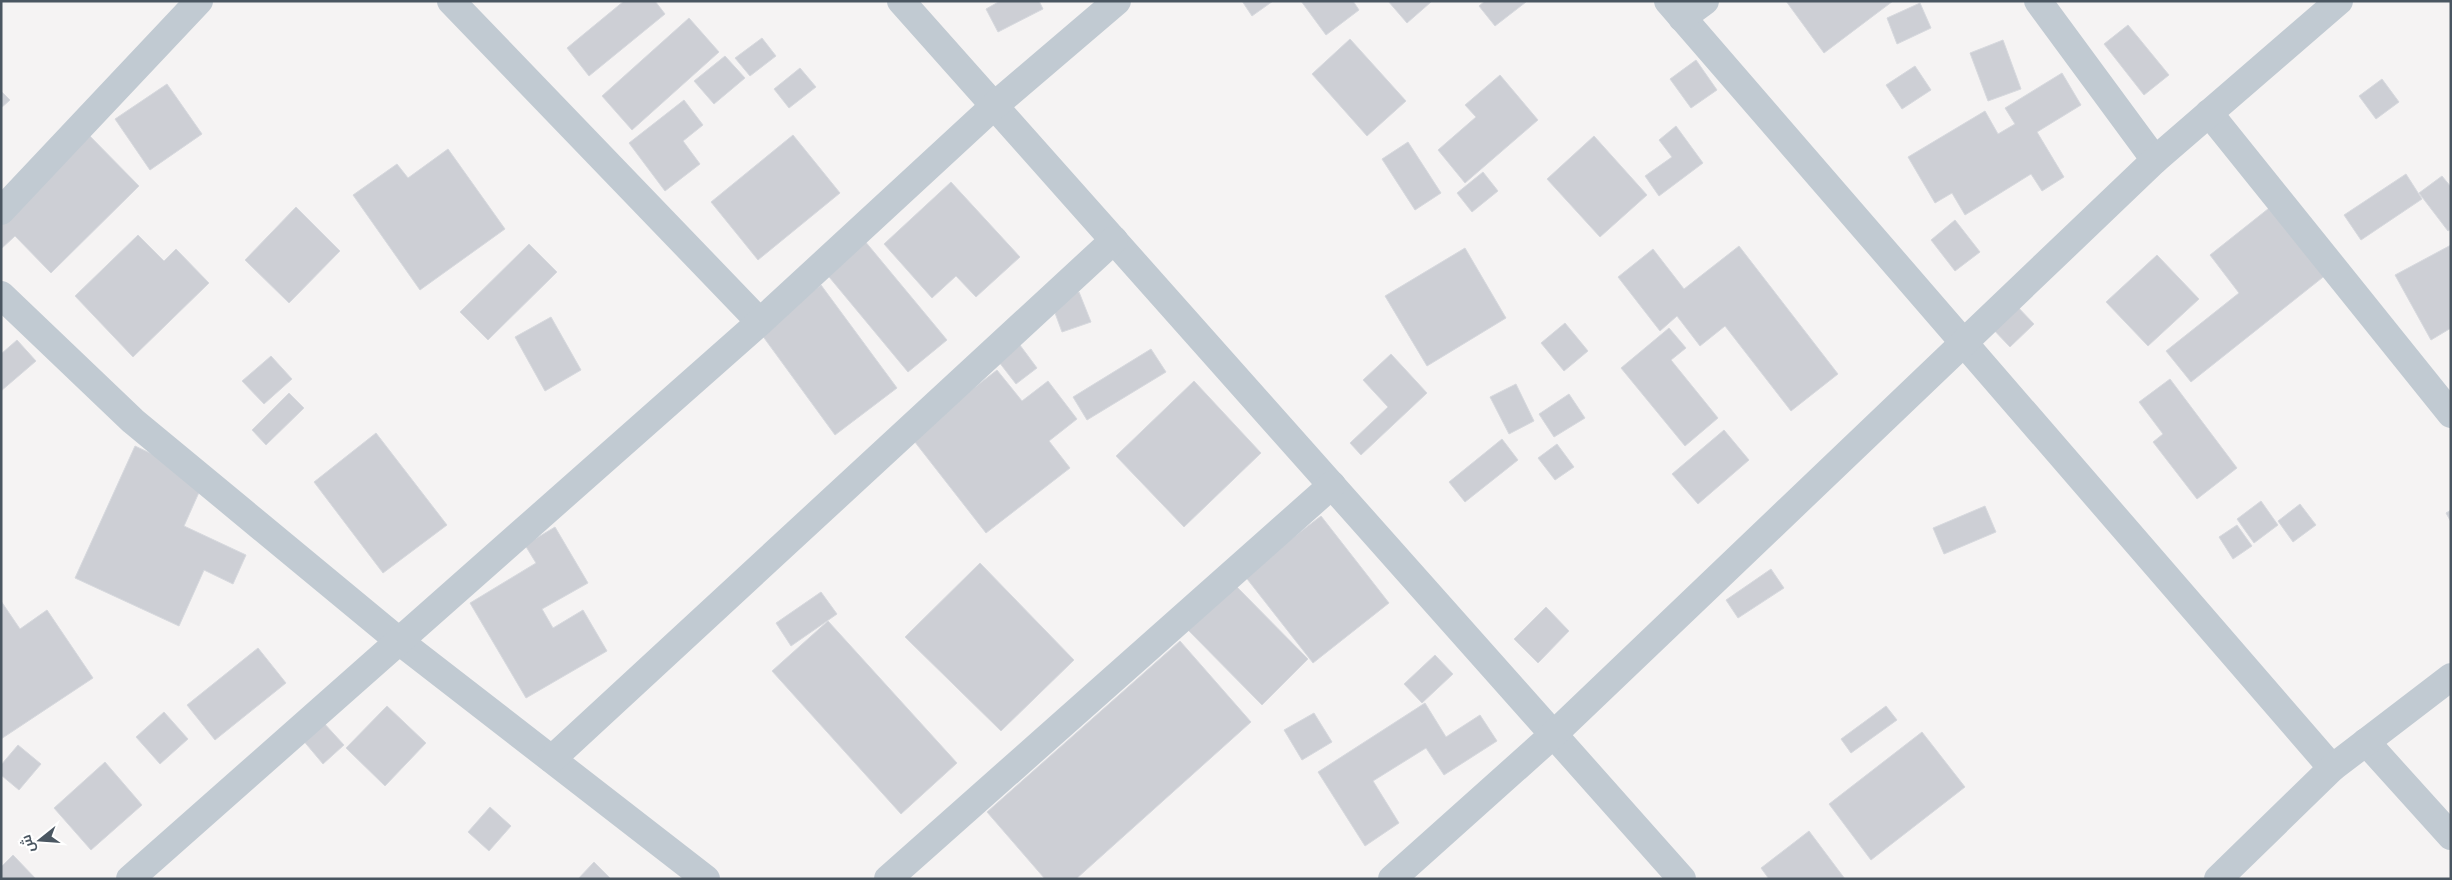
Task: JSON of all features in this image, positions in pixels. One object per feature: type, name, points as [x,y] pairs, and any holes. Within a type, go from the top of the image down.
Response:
[{"type":"street","points":[[1,211],[199,1]]},
{"type":"street","points":[[451,1],[760,322]]},
{"type":"street","points":[[901,1],[1682,879]]},
{"type":"street","points":[[130,879],[760,322],[994,106],[1117,1]]},
{"type":"street","points":[[1705,1],[1675,9],[2332,768]]},
{"type":"street","points":[[2038,1],[2155,160]]},
{"type":"street","points":[[1392,879],[1554,734],[2155,160],[2339,1]]},
{"type":"street","points":[[2209,113],[2451,414]]},
{"type":"street","points":[[552,759],[1114,240]]},
{"type":"street","points":[[1,295],[133,421],[399,641],[706,879]]},
{"type":"street","points":[[888,879],[1332,485]]},
{"type":"street","points":[[2218,879],[2332,768],[2451,677]]},
{"type":"street","points":[[2366,742],[2451,836]]},
{"type":"building","points":[[624,1],[655,1],[665,14],[589,76],[567,48]]},
{"type":"building","points":[[1000,1],[1039,1],[1043,9],[998,32],[986,9]]},
{"type":"building","points":[[1242,1],[1273,1],[1252,16]]},
{"type":"building","points":[[1301,1],[1353,1],[1359,10],[1326,35]]},
{"type":"building","points":[[1388,1],[1431,1],[1431,2],[1407,23]]},
{"type":"building","points":[[1485,1],[1526,2],[1495,26],[1479,6]]},
{"type":"building","points":[[1786,1],[1893,1],[1824,53]]},
{"type":"building","points":[[1920,3],[1931,28],[1897,44],[1887,18]]},
{"type":"building","points":[[689,18],[719,52],[632,130],[602,96]]},
{"type":"building","points":[[2128,25],[2169,75],[2144,95],[2104,44]]},
{"type":"building","points":[[762,38],[776,56],[750,76],[735,58]]},
{"type":"building","points":[[1350,39],[1406,101],[1367,136],[1312,74]]},
{"type":"building","points":[[2003,40],[2021,89],[1988,101],[1970,53]]},
{"type":"building","points":[[725,56],[745,78],[714,104],[694,81]]},
{"type":"building","points":[[1696,60],[1717,90],[1691,108],[1670,79]]},
{"type":"building","points":[[1915,66],[1931,90],[1902,109],[1886,85]]},
{"type":"building","points":[[800,68],[816,87],[789,108],[774,89]]},
{"type":"building","points":[[2062,73],[2081,105],[2037,132],[2064,177],[2042,191],[2031,174],[1965,215],[1952,193],[1935,203],[1908,157],[1985,111],[1998,134],[2015,124],[2005,108]]},
{"type":"building","points":[[1500,75],[1538,120],[1465,183],[1438,150],[1476,117],[1465,105]]},
{"type":"building","points":[[2382,79],[2399,102],[2376,119],[2359,96]]},
{"type":"building","points":[[167,84],[202,134],[150,170],[115,119]]},
{"type":"building","points":[[1,91],[10,100],[1,108]]},
{"type":"building","points":[[684,100],[703,125],[683,141],[700,164],[665,191],[629,143]]},
{"type":"building","points":[[80,126],[139,186],[51,273],[15,236],[1,249],[1,204]]},
{"type":"building","points":[[1676,126],[1703,163],[1659,196],[1645,176],[1672,157],[1659,140]]},
{"type":"building","points":[[793,135],[840,193],[758,260],[711,202]]},
{"type":"building","points":[[1594,136],[1647,195],[1600,237],[1547,179]]},
{"type":"building","points":[[1408,142],[1441,193],[1415,210],[1382,159]]},
{"type":"building","points":[[448,149],[505,229],[420,290],[353,195],[397,164],[408,178]]},
{"type":"building","points":[[1483,172],[1498,191],[1472,212],[1457,193]]},
{"type":"building","points":[[2406,174],[2422,199],[2361,240],[2344,215]]},
{"type":"building","points":[[2442,176],[2451,187],[2451,229],[2448,231],[2419,193]]},
{"type":"building","points":[[951,182],[1020,257],[976,297],[956,276],[932,298],[884,244]]},
{"type":"building","points":[[2278,201],[2332,270],[2191,382],[2166,351],[2239,293],[2210,255]]},
{"type":"building","points":[[296,207],[340,251],[289,303],[245,260]]},
{"type":"building","points":[[1955,220],[1980,252],[1955,271],[1931,240]]},
{"type":"building","points":[[138,235],[164,261],[176,249],[209,283],[133,357],[75,296]]},
{"type":"building","points":[[864,240],[947,340],[908,372],[825,272]]},
{"type":"building","points":[[529,244],[557,272],[488,340],[460,312]]},
{"type":"building","points":[[2451,245],[2451,328],[2431,340],[2395,275]]},
{"type":"building","points":[[1739,246],[1838,374],[1791,411],[1725,326],[1700,346],[1677,316],[1660,331],[1618,277],[1653,249],[1684,289]]},
{"type":"building","points":[[1465,248],[1506,318],[1427,366],[1385,296]]},
{"type":"building","points":[[2157,255],[2199,299],[2148,346],[2106,302]]},
{"type":"building","points":[[821,285],[897,388],[835,435],[759,331]]},
{"type":"building","points":[[1079,292],[1091,322],[1062,332],[1051,302]]},
{"type":"building","points":[[2014,303],[2034,324],[2010,347],[1990,326]]},
{"type":"building","points":[[551,317],[581,370],[545,391],[515,337]]},
{"type":"building","points":[[1565,323],[1588,351],[1564,371],[1541,343]]},
{"type":"building","points":[[1669,328],[1686,348],[1671,360],[1718,418],[1685,446],[1621,368]]},
{"type":"building","points":[[1014,337],[1037,368],[1016,384],[992,353]]},
{"type":"building","points":[[17,340],[36,361],[1,391],[1,354]]},
{"type":"building","points":[[1151,349],[1166,372],[1087,420],[1073,397]]},
{"type":"building","points":[[1391,354],[1427,393],[1361,455],[1350,443],[1388,407],[1363,380]]},
{"type":"building","points":[[271,356],[292,379],[264,404],[242,381]]},
{"type":"building","points":[[997,370],[1022,401],[1048,381],[1077,419],[1049,441],[1070,468],[986,533],[911,437]]},
{"type":"building","points":[[2170,379],[2237,468],[2197,499],[2153,442],[2163,434],[2139,402]]},
{"type":"building","points":[[1194,381],[1261,453],[1184,527],[1116,456]]},
{"type":"building","points":[[1516,384],[1534,421],[1509,434],[1490,397]]},
{"type":"building","points":[[289,393],[304,408],[266,445],[252,430]]},
{"type":"building","points":[[1569,394],[1585,418],[1554,437],[1539,414]]},
{"type":"building","points":[[1724,430],[1749,460],[1698,504],[1672,474]]},
{"type":"building","points":[[376,433],[447,525],[383,573],[314,482]]},
{"type":"building","points":[[1502,439],[1518,460],[1465,502],[1449,482]]},
{"type":"building","points":[[1557,444],[1574,467],[1555,480],[1538,458]]},
{"type":"building","points":[[135,446],[205,479],[184,526],[246,555],[233,584],[204,570],[179,626],[75,578]]},
{"type":"building","points":[[2261,501],[2278,525],[2254,543],[2237,519]]},
{"type":"building","points":[[2300,504],[2316,525],[2293,542],[2278,521]]},
{"type":"building","points":[[1985,506],[1996,532],[1944,554],[1933,528]]},
{"type":"building","points":[[2451,510],[2451,522],[2446,513]]},
{"type":"building","points":[[1321,516],[1389,603],[1313,663],[1244,575]]},
{"type":"building","points":[[2237,525],[2252,546],[2233,559],[2219,537]]},
{"type":"building","points":[[555,527],[588,583],[542,609],[553,628],[583,610],[607,651],[526,698],[470,603],[536,563],[525,545]]},
{"type":"building","points":[[980,563],[1074,660],[1001,731],[905,637]]},
{"type":"building","points":[[1771,569],[1784,588],[1738,618],[1726,600]]},
{"type":"building","points":[[1235,585],[1308,659],[1262,705],[1188,630]]},
{"type":"building","points":[[821,592],[837,614],[791,646],[776,623]]},
{"type":"building","points":[[1,601],[20,629],[47,610],[93,678],[1,739]]},
{"type":"building","points":[[1546,607],[1569,631],[1538,663],[1514,639]]},
{"type":"building","points":[[828,621],[957,763],[901,814],[772,671]]},
{"type":"building","points":[[1180,641],[1251,722],[1076,879],[1045,879],[987,812]]},
{"type":"building","points":[[258,648],[286,683],[215,740],[187,705]]},
{"type":"building","points":[[1435,655],[1453,674],[1422,703],[1404,684]]},
{"type":"building","points":[[1425,703],[1446,737],[1480,715],[1497,741],[1444,775],[1426,748],[1373,781],[1399,823],[1365,846],[1318,772]]},
{"type":"building","points":[[387,706],[426,743],[385,786],[346,748]]},
{"type":"building","points":[[1886,706],[1897,720],[1851,753],[1841,739]]},
{"type":"building","points":[[164,712],[188,739],[160,764],[136,737]]},
{"type":"building","points":[[1314,713],[1332,742],[1302,760],[1284,730]]},
{"type":"building","points":[[322,721],[344,745],[323,764],[302,739]]},
{"type":"building","points":[[1922,732],[1965,787],[1871,860],[1829,804]]},
{"type":"building","points":[[18,745],[41,764],[19,790],[1,775],[1,765]]},
{"type":"building","points":[[105,762],[142,805],[91,850],[54,808]]},
{"type":"building","points":[[490,807],[511,826],[489,851],[468,832]]},
{"type":"building","points":[[1809,831],[1845,879],[1769,879],[1761,868]]},
{"type":"building","points":[[13,855],[36,879],[1,879],[1,867]]},
{"type":"building","points":[[594,862],[611,879],[578,879]]}]
